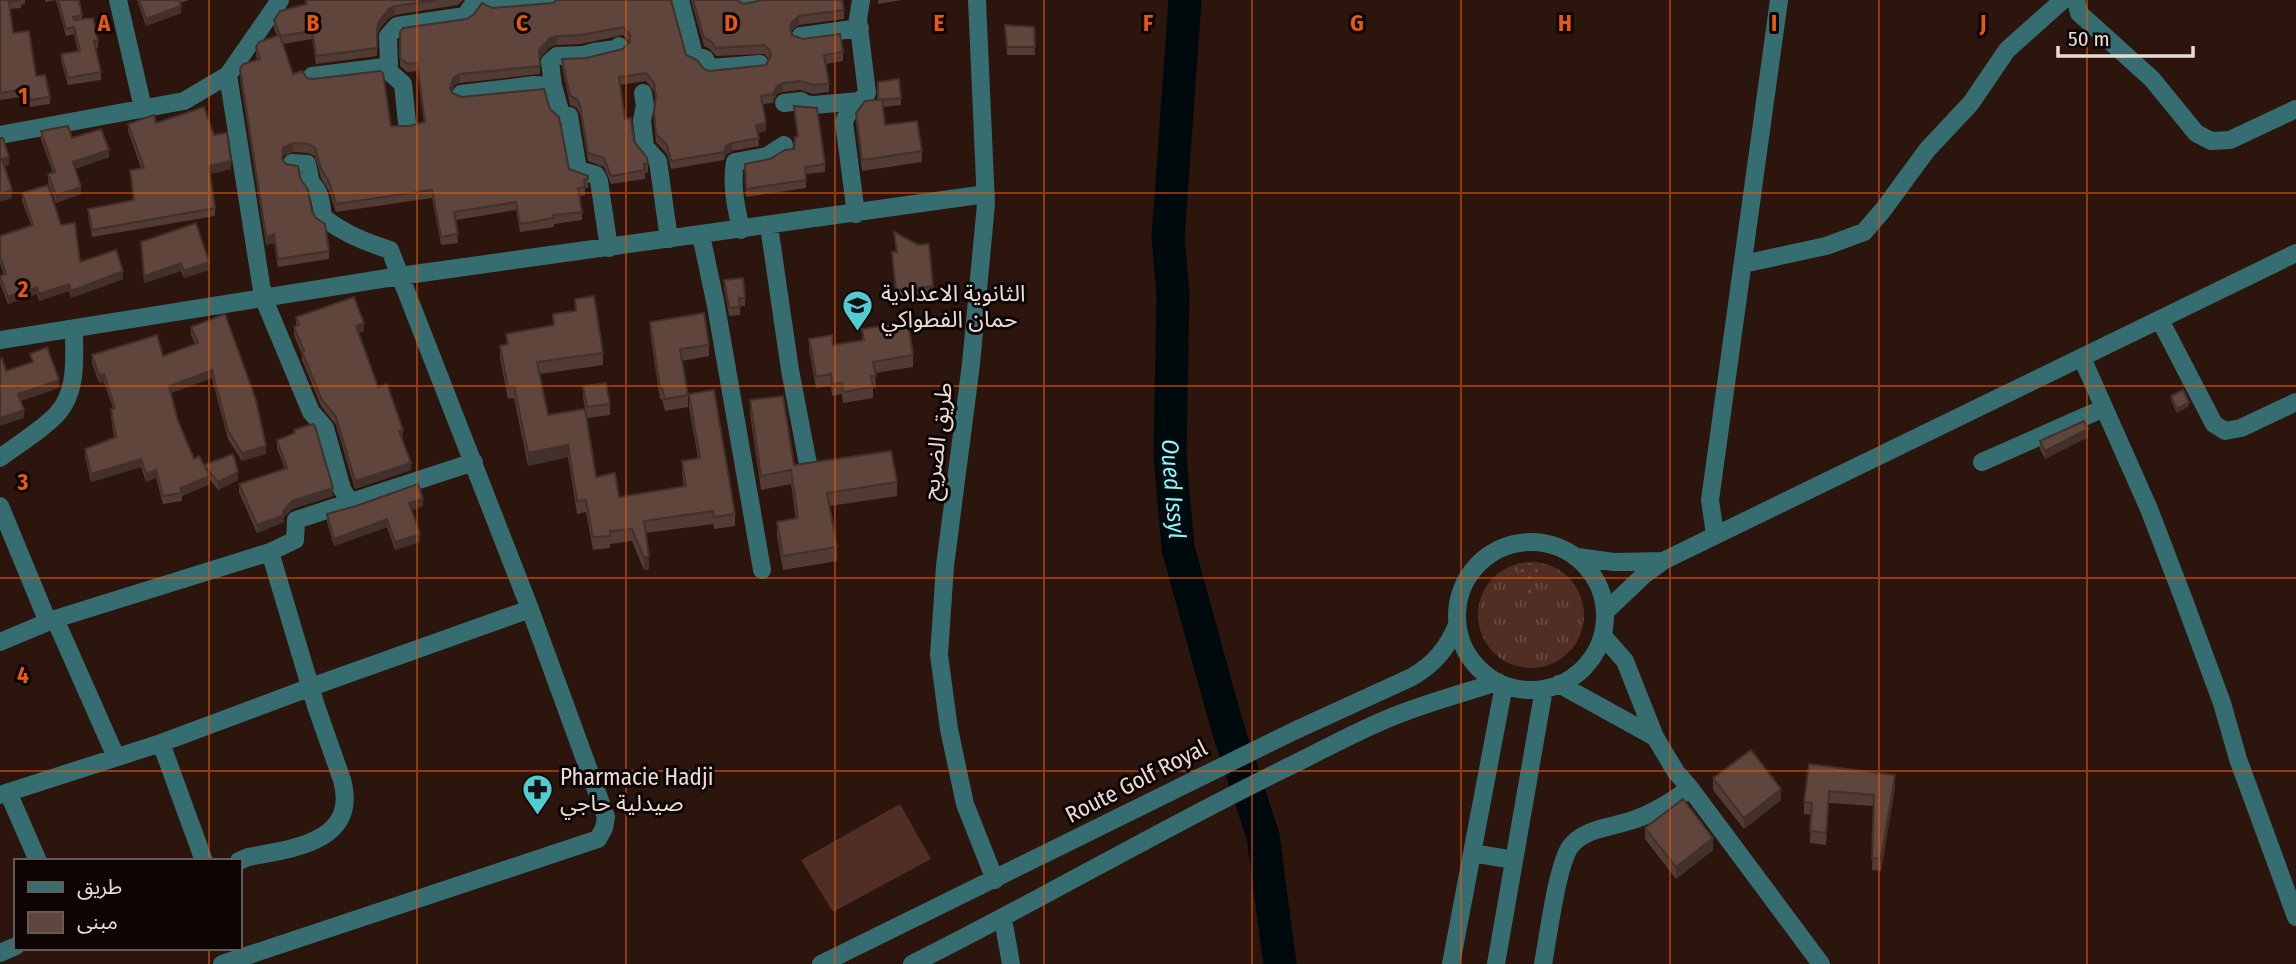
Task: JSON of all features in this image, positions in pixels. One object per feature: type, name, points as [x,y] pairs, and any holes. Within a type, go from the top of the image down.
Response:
[{"type":"street","points":[[118,0],[143,108]]},
{"type":"street","points":[[0,135],[184,101],[228,75],[280,0]]},
{"type":"street","points":[[312,76],[389,64],[388,36],[397,26],[465,16],[477,0]]},
{"type":"street","points":[[489,0],[491,5],[551,0]]},
{"type":"street","points":[[680,0],[694,55],[705,59],[710,68],[760,64]]},
{"type":"street","points":[[744,1],[755,0]]},
{"type":"street","points":[[856,214],[844,122],[867,93],[858,19],[862,0]]},
{"type":"street","name":"طريق الضريح","points":[[977,0],[986,194],[978,306],[945,566],[939,655],[949,729],[965,804],[995,880]]},
{"type":"street","points":[[1714,536],[1710,500],[1779,0]]},
{"type":"street","points":[[1743,264],[1826,246],[1864,232],[1927,150],[1971,103],[2007,50],[2063,0]]},
{"type":"street","points":[[2076,0],[2079,13],[2152,79],[2196,133],[2211,141],[2230,140],[2296,109]]},
{"type":"street","points":[[802,36],[859,28]]},
{"type":"street","points":[[609,248],[599,181],[596,175],[578,170],[569,116],[561,114],[550,62],[557,56],[583,55],[616,49],[619,46]]},
{"type":"street","points":[[384,66],[402,84],[407,123]]},
{"type":"street","points":[[228,75],[263,297],[311,412],[325,428],[342,489],[351,504]]},
{"type":"street","points":[[461,94],[534,85],[553,86]]},
{"type":"street","points":[[643,93],[645,146],[658,161],[669,239]]},
{"type":"street","points":[[784,103],[801,101],[813,105],[860,102]]},
{"type":"street","points":[[741,230],[735,205],[735,162],[767,156],[784,145]]},
{"type":"street","points":[[231,957],[598,839],[606,817],[530,609],[390,250],[361,241],[323,217],[317,189],[311,183],[307,164],[292,163]]},
{"type":"street","points":[[0,340],[400,276],[986,194]]},
{"type":"street","points":[[769,226],[790,370],[808,464]]},
{"type":"street","points":[[701,235],[762,570]]},
{"type":"street","points":[[1605,612],[1663,561],[2296,253]]},
{"type":"street","points":[[2160,320],[2214,424],[2225,431],[2241,428],[2296,402]]},
{"type":"street","points":[[0,458],[59,413],[73,376],[74,329]]},
{"type":"street","points":[[2082,358],[2148,509],[2186,607],[2296,917]]},
{"type":"street","points":[[1982,462],[2104,408]]},
{"type":"street","points":[[0,642],[51,621],[271,552],[295,540],[296,520],[474,463]]},
{"type":"street","points":[[0,506],[116,757]]},
{"type":"street","points":[[1536,542],[1558,546],[1577,557],[1592,572],[1601,591],[1605,612],[1603,636],[1597,651],[1587,665],[1574,676],[1552,687],[1517,689],[1483,672],[1470,659],[1457,625],[1457,603],[1464,583],[1477,565],[1494,551],[1514,543],[1536,542]]},
{"type":"street","points":[[242,860],[309,844],[335,827],[345,807],[342,780],[271,552]]},
{"type":"street","points":[[1577,557],[1614,562],[1663,561]]},
{"type":"street","points":[[37,859],[4,794],[161,743],[530,609]]},
{"type":"street","name":"Route Golf Royal","points":[[821,964],[1189,782],[1426,669],[1449,643],[1457,625]]},
{"type":"street","points":[[1603,636],[1625,661],[1656,737],[1676,772],[1821,964]]},
{"type":"street","points":[[912,964],[1003,919],[1203,809],[1310,756],[1400,714],[1501,683]]},
{"type":"street","points":[[1451,964],[1501,683]]},
{"type":"street","points":[[1552,687],[1656,737]]},
{"type":"street","points":[[1496,964],[1514,860],[1552,687]]},
{"type":"street","points":[[161,743],[203,859]]},
{"type":"street","points":[[1543,964],[1562,866],[1570,847],[1582,836],[1644,816],[1690,788]]},
{"type":"street","points":[[1472,853],[1514,860]]},
{"type":"street","points":[[1003,919],[1012,964]]},
{"type":"green space","points":[[1531,562],[1551,566],[1569,577],[1580,595],[1584,615],[1580,635],[1569,653],[1551,664],[1531,668],[1511,664],[1493,653],[1482,635],[1478,615],[1482,595],[1493,577],[1511,566]]},
{"type":"green space","points":[[1518,563],[1548,564],[1529,600]]},
{"type":"green space","points":[[900,804],[931,859],[833,912],[801,860]]},
{"type":"building","points":[[0,0],[21,0],[9,2],[13,33],[29,31],[36,76],[45,75],[50,97],[30,100],[28,89],[0,93]]},
{"type":"building","points":[[58,0],[79,0],[82,15],[73,17],[74,20],[93,18],[98,41],[94,41],[101,72],[68,78],[61,54],[80,51],[74,27],[66,29]]},
{"type":"building","points":[[139,0],[179,0],[181,6],[146,19]]},
{"type":"building","points":[[306,0],[438,0],[389,9],[377,27],[377,48],[316,56],[312,31],[280,36],[293,74],[302,71],[307,78],[313,79],[380,71],[383,73],[391,126],[409,126],[425,122],[417,63],[407,64],[400,58],[400,32],[403,28],[467,19],[482,3],[492,8],[553,3],[557,0],[671,0],[686,55],[710,71],[766,65],[771,55],[764,45],[716,48],[710,40],[704,38],[693,0],[736,0],[744,4],[762,0],[842,0],[844,10],[799,16],[791,23],[790,28],[792,35],[802,39],[840,34],[843,52],[824,55],[829,84],[813,85],[800,81],[783,83],[777,86],[773,94],[761,96],[766,123],[756,125],[759,138],[732,143],[726,146],[724,152],[671,161],[667,145],[656,134],[654,83],[646,73],[619,77],[625,119],[631,118],[634,141],[647,158],[648,164],[644,164],[645,170],[611,176],[604,158],[588,153],[580,106],[577,99],[570,96],[562,59],[586,58],[623,49],[630,41],[630,35],[623,27],[550,38],[539,50],[540,66],[460,74],[454,77],[450,88],[452,93],[462,97],[544,89],[550,109],[559,117],[569,169],[588,176],[588,179],[584,180],[585,187],[578,188],[582,212],[553,215],[554,218],[520,224],[516,202],[454,212],[458,234],[441,237],[432,190],[336,204],[315,148],[308,144],[293,143],[283,148],[282,159],[286,164],[298,166],[300,178],[308,190],[312,211],[316,218],[325,224],[329,251],[278,259],[274,234],[266,237],[240,69],[243,64],[260,59],[256,47],[259,42],[280,35],[274,20],[280,11],[307,4]]},
{"type":"building","points":[[1005,25],[1034,27],[1035,47],[1007,47]]},
{"type":"building","points":[[899,79],[901,98],[878,100],[878,82]]},
{"type":"building","points":[[882,99],[885,125],[917,121],[922,151],[862,160],[856,113],[865,101]]},
{"type":"building","points":[[794,106],[817,108],[825,164],[805,167],[806,180],[746,189],[745,164],[770,159],[785,150],[794,149],[795,137],[798,136]]},
{"type":"building","points":[[204,107],[214,135],[227,133],[231,161],[209,166],[215,208],[92,230],[88,209],[134,200],[130,170],[144,168],[128,124],[154,115],[156,123]]},
{"type":"building","points":[[68,126],[72,138],[101,129],[109,150],[73,162],[81,187],[56,195],[48,174],[55,172],[41,131]]},
{"type":"building","points":[[0,138],[3,138],[9,157],[2,159],[12,190],[0,194]]},
{"type":"building","points":[[48,185],[61,225],[75,223],[80,262],[116,250],[123,271],[71,291],[69,284],[39,294],[37,287],[8,297],[0,276],[6,274],[0,256],[0,236],[33,225],[22,193]]},
{"type":"building","points":[[196,223],[209,262],[184,271],[181,263],[144,276],[141,242]]},
{"type":"building","points":[[894,232],[918,245],[929,244],[933,286],[896,290],[892,252],[897,252]]},
{"type":"building","points":[[743,278],[745,298],[739,298],[740,307],[729,308],[724,280]]},
{"type":"building","points":[[594,296],[603,353],[537,362],[548,415],[585,409],[596,477],[615,473],[619,497],[686,486],[682,461],[700,458],[689,394],[714,390],[735,514],[714,517],[713,511],[644,521],[649,556],[644,558],[632,529],[610,531],[610,536],[593,537],[586,500],[577,501],[568,445],[528,453],[514,386],[508,387],[500,346],[508,344],[506,334],[554,325],[553,314],[576,311],[575,299]]},
{"type":"building","points":[[354,297],[364,323],[356,326],[378,387],[387,384],[403,430],[399,431],[411,463],[355,481],[336,417],[321,398],[294,327],[299,325],[296,317]]},
{"type":"building","points":[[704,313],[709,345],[680,349],[688,395],[665,399],[660,388],[650,322]]},
{"type":"building","points":[[225,314],[256,400],[266,446],[242,453],[228,431],[212,370],[169,386],[178,421],[194,459],[199,456],[210,476],[180,488],[182,493],[163,496],[156,470],[146,474],[141,459],[91,474],[85,449],[116,437],[111,409],[115,408],[104,374],[99,375],[92,355],[157,335],[163,356],[198,343],[191,327]]},
{"type":"building","points":[[908,322],[913,355],[873,362],[876,376],[871,376],[873,387],[843,392],[842,383],[832,384],[831,374],[816,377],[809,339],[832,335],[833,345],[864,340],[862,329]]},
{"type":"building","points":[[47,347],[59,380],[18,394],[24,410],[0,418],[0,359],[2,358],[6,371],[33,362],[30,354]]},
{"type":"building","points":[[606,383],[610,404],[587,407],[583,386]]},
{"type":"building","points":[[2183,390],[2189,402],[2177,409],[2171,396]]},
{"type":"building","points":[[783,396],[794,465],[891,451],[897,482],[827,493],[837,547],[783,556],[777,522],[798,518],[791,470],[761,476],[750,400]]},
{"type":"building","points":[[2084,421],[2088,429],[2045,451],[2040,441]]},
{"type":"building","points":[[313,424],[333,488],[292,501],[283,511],[284,515],[257,525],[239,484],[287,468],[277,440],[295,433],[294,430]]},
{"type":"building","points":[[233,454],[238,472],[218,482],[204,465]]},
{"type":"building","points":[[418,484],[423,499],[409,503],[420,534],[395,542],[387,519],[334,539],[327,514]]},
{"type":"building","points":[[1751,750],[1781,789],[1744,818],[1713,778]]},
{"type":"building","points":[[1809,764],[1895,775],[1881,859],[1872,858],[1874,795],[1829,791],[1826,833],[1810,831],[1812,803],[1804,802]]},
{"type":"building","points":[[1683,799],[1713,838],[1676,867],[1645,828]]},
{"type":"waterway","name":"Oued Issyl","points":[[1185,0],[1168,238],[1173,294],[1170,456],[1178,548],[1227,726],[1263,836],[1280,964]]},
{"type":"place","name":"الثانوية الاعدادية حمان الفطواكي","points":[[858,333]]},
{"type":"place","name":"Pharmacie Hadji صيدلية حاجي","points":[[537,817]]}]
